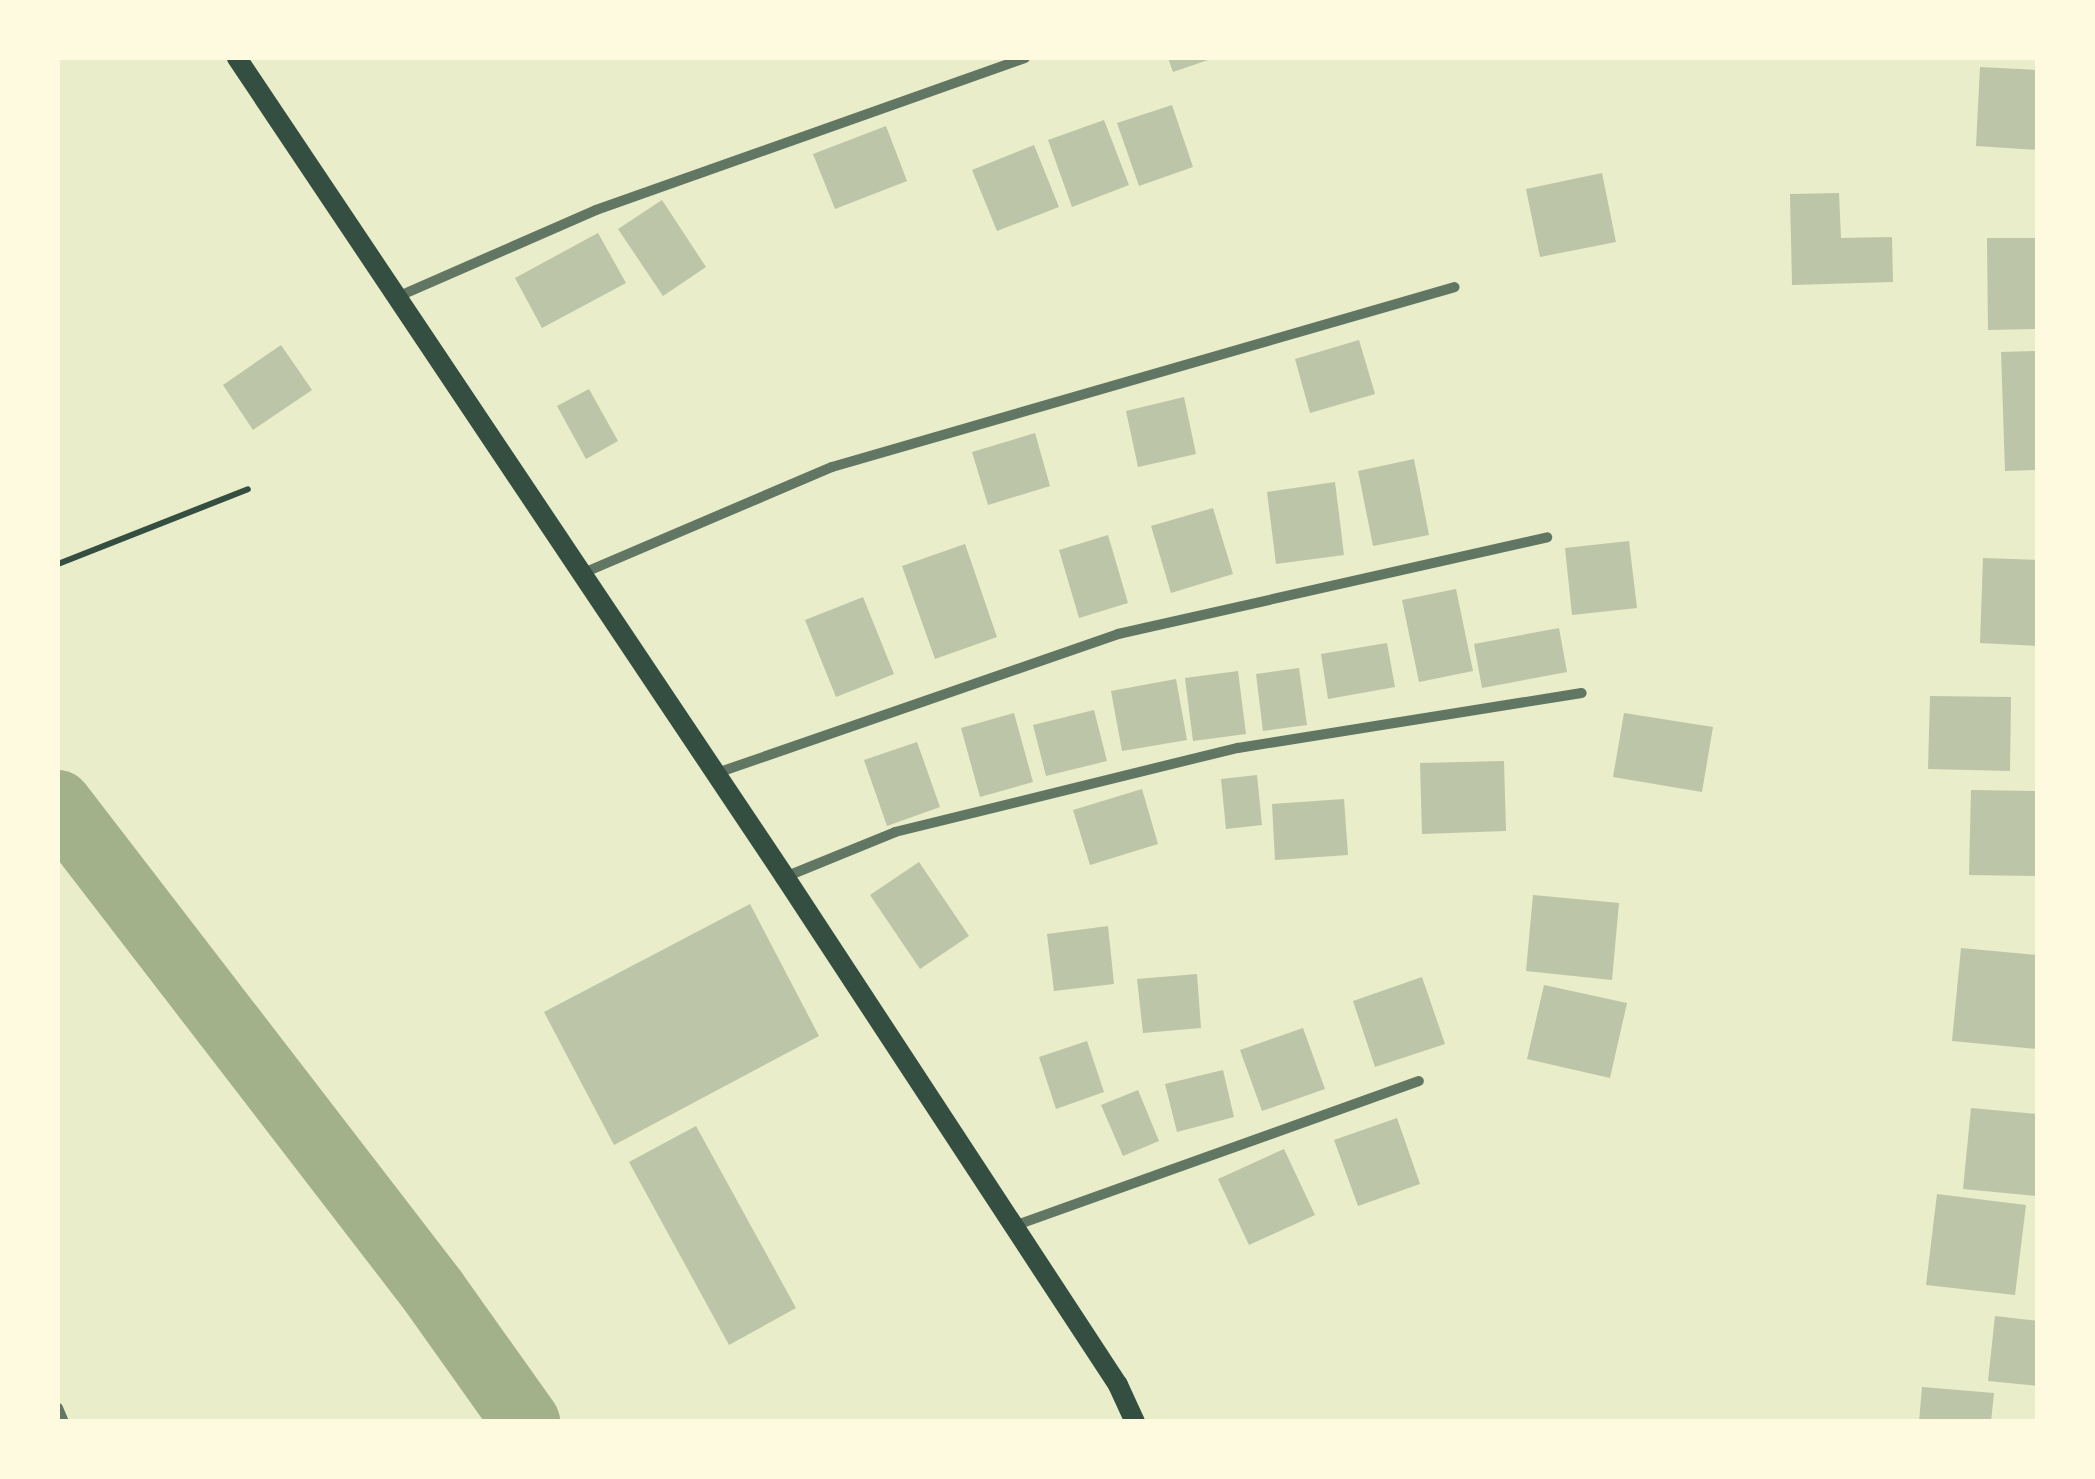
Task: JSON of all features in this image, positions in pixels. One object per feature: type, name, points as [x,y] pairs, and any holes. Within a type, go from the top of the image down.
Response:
[{"type":"main road","points":[[237,58],[785,877],[1135,1422]]},
{"type":"street","points":[[396,298],[596,210],[1025,58]]},
{"type":"street","points":[[580,574],[832,467],[1456,287]]},
{"type":"street","points":[[713,774],[1118,634],[1547,538]]},
{"type":"street","points":[[785,877],[895,832],[1238,748],[1582,693]]},
{"type":"street","points":[[1013,1227],[1419,1081]]},
{"type":"street","points":[[58,1408],[64,1422]]},
{"type":"path","points":[[58,564],[248,489]]},
{"type":"building","points":[[1168,58],[1214,58],[1173,72]]},
{"type":"building","points":[[1980,67],[2038,70],[2038,150],[1976,146]]},
{"type":"building","points":[[1172,105],[1193,167],[1139,186],[1117,123]]},
{"type":"building","points":[[1104,120],[1129,185],[1072,207],[1048,140]]},
{"type":"building","points":[[886,126],[907,181],[835,209],[813,154]]},
{"type":"building","points":[[1034,145],[1059,207],[997,231],[972,170]]},
{"type":"building","points":[[1602,173],[1616,242],[1540,257],[1526,189]]},
{"type":"building","points":[[1839,193],[1841,238],[1892,237],[1893,282],[1792,285],[1790,194]]},
{"type":"building","points":[[662,200],[706,267],[663,296],[618,229]]},
{"type":"building","points":[[598,233],[626,283],[542,328],[515,278]]},
{"type":"building","points":[[1987,238],[2038,238],[2038,329],[1988,330]]},
{"type":"building","points":[[1359,340],[1375,394],[1310,413],[1295,359]]},
{"type":"building","points":[[281,345],[312,390],[253,430],[223,385]]},
{"type":"building","points":[[2038,351],[2038,470],[2005,471],[2001,352]]},
{"type":"building","points":[[589,389],[618,441],[586,459],[557,406]]},
{"type":"building","points":[[1184,397],[1196,454],[1138,467],[1126,411]]},
{"type":"building","points":[[1035,433],[1050,486],[988,505],[972,452]]},
{"type":"building","points":[[1414,459],[1429,535],[1373,546],[1358,471]]},
{"type":"building","points":[[1335,482],[1344,555],[1276,564],[1267,492]]},
{"type":"building","points":[[1213,508],[1233,574],[1171,593],[1151,526]]},
{"type":"building","points":[[1108,535],[1128,603],[1079,618],[1059,550]]},
{"type":"building","points":[[1629,541],[1637,608],[1572,615],[1565,548]]},
{"type":"building","points":[[965,544],[997,637],[935,659],[902,566]]},
{"type":"building","points":[[1983,558],[2038,560],[2038,646],[1980,643]]},
{"type":"building","points":[[1456,589],[1473,671],[1419,682],[1402,600]]},
{"type":"building","points":[[863,597],[894,674],[836,697],[805,620]]},
{"type":"building","points":[[1559,628],[1567,672],[1482,688],[1474,644]]},
{"type":"building","points":[[1387,643],[1395,687],[1328,699],[1321,654]]},
{"type":"building","points":[[1299,668],[1307,725],[1263,731],[1256,674]]},
{"type":"building","points":[[1238,671],[1246,734],[1193,741],[1185,678]]},
{"type":"building","points":[[1176,679],[1187,740],[1122,751],[1111,691]]},
{"type":"building","points":[[1930,696],[2011,697],[2010,771],[1928,769]]},
{"type":"building","points":[[1094,710],[1107,761],[1046,776],[1033,725]]},
{"type":"building","points":[[1014,713],[1033,782],[980,797],[961,728]]},
{"type":"building","points":[[1624,713],[1713,727],[1702,792],[1613,777]]},
{"type":"building","points":[[917,742],[940,807],[887,826],[864,760]]},
{"type":"building","points":[[1504,761],[1506,831],[1422,834],[1420,763]]},
{"type":"building","points":[[1257,775],[1262,825],[1226,829],[1221,779]]},
{"type":"building","points":[[1142,789],[1158,844],[1090,865],[1073,810]]},
{"type":"building","points":[[1971,790],[2038,791],[2038,876],[1969,875]]},
{"type":"building","points":[[1344,799],[1348,855],[1275,860],[1272,804]]},
{"type":"building","points":[[919,862],[969,936],[920,969],[870,895]]},
{"type":"building","points":[[1533,895],[1619,903],[1612,980],[1526,971]]},
{"type":"building","points":[[750,904],[819,1036],[614,1145],[544,1012]]},
{"type":"building","points":[[1108,926],[1114,984],[1054,991],[1047,934]]},
{"type":"building","points":[[1961,948],[2038,955],[2038,1049],[1952,1041]]},
{"type":"building","points":[[1197,974],[1201,1028],[1143,1033],[1137,979]]},
{"type":"building","points":[[1422,977],[1445,1044],[1375,1067],[1353,1001]]},
{"type":"building","points":[[1544,985],[1627,1003],[1610,1078],[1527,1059]]},
{"type":"building","points":[[1303,1028],[1325,1089],[1262,1111],[1240,1050]]},
{"type":"building","points":[[1087,1041],[1104,1092],[1056,1109],[1039,1057]]},
{"type":"building","points":[[1223,1070],[1234,1117],[1177,1132],[1165,1084]]},
{"type":"building","points":[[1138,1090],[1159,1141],[1123,1156],[1101,1105]]},
{"type":"building","points":[[1971,1108],[2038,1114],[2038,1196],[1963,1189]]},
{"type":"building","points":[[1397,1118],[1420,1184],[1358,1206],[1334,1140]]},
{"type":"building","points":[[696,1126],[796,1308],[729,1345],[629,1162]]},
{"type":"building","points":[[1284,1149],[1315,1215],[1249,1245],[1218,1179]]},
{"type":"building","points":[[1937,1194],[2026,1205],[2015,1295],[1926,1285]]},
{"type":"building","points":[[1995,1316],[2038,1321],[2038,1386],[1988,1381]]},
{"type":"building","points":[[1922,1387],[1994,1393],[1991,1422],[1919,1422]]},
{"type":"waterway","points":[[58,804],[433,1291],[526,1422]]}]
